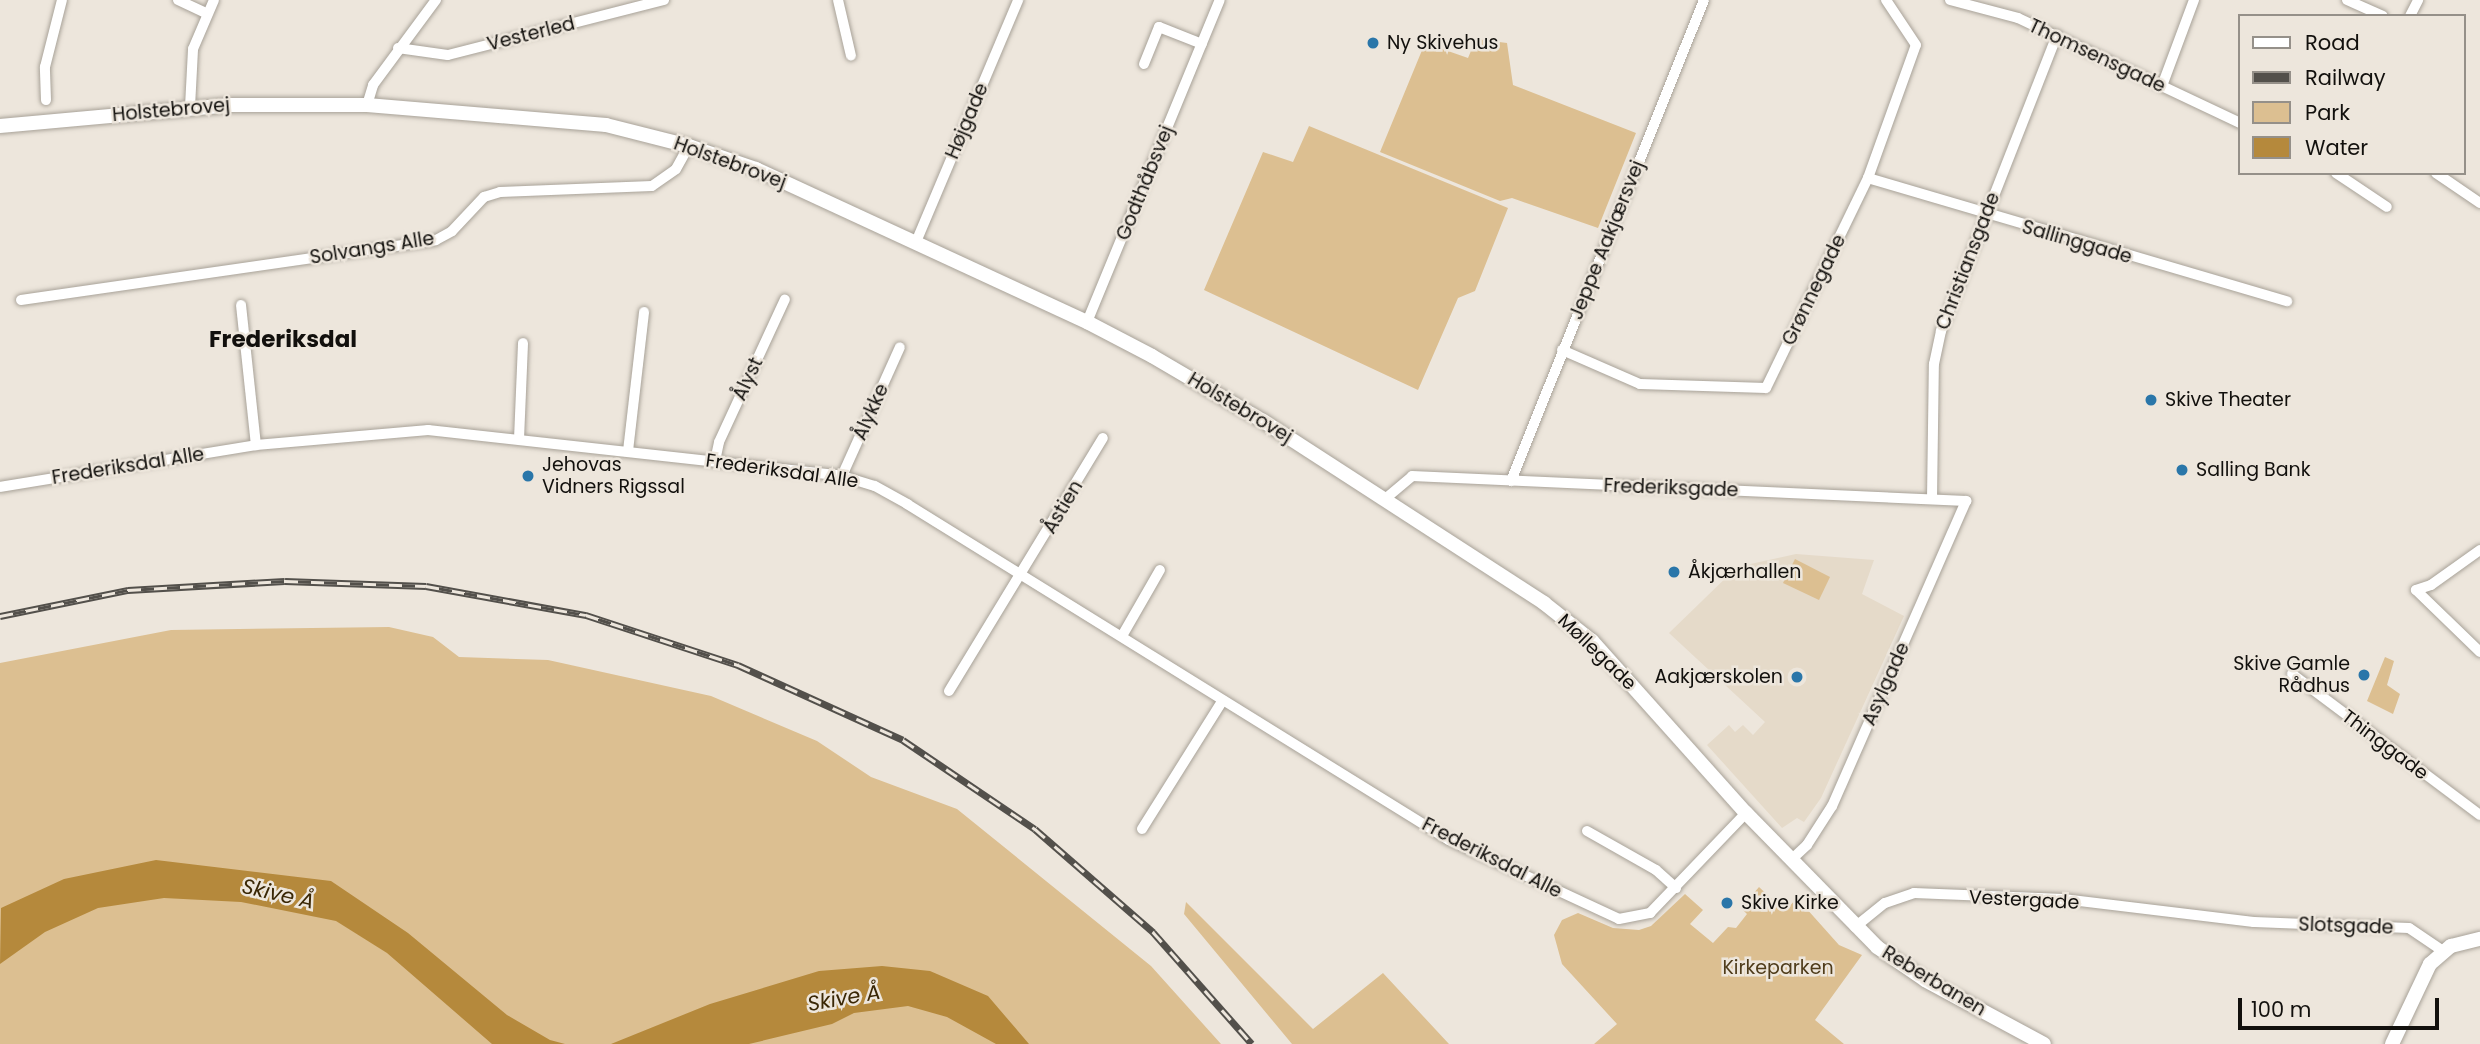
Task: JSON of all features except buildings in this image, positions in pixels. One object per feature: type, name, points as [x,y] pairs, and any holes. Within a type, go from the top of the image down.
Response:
[{"type":"street","points":[[47,100],[45,67],[62,0]]},
{"type":"street","points":[[178,0],[206,13]]},
{"type":"street","points":[[190,107],[190,61],[206,13],[214,0]]},
{"type":"street","points":[[368,105],[373,85],[436,0]]},
{"type":"street","name":"Vesterled","points":[[398,48],[447,55],[664,0]]},
{"type":"street","points":[[838,0],[851,56]]},
{"type":"street","name":"Højgade","points":[[916,242],[1018,0]]},
{"type":"street","name":"Godthåbsvej","points":[[1087,321],[1220,0]]},
{"type":"street","name":"Jeppe Aakjærsvej","points":[[1511,481],[1704,0]]},
{"type":"street","name":"Grønnegade","points":[[1562,350],[1640,384],[1766,388],[1868,178],[1916,45],[1886,0]]},
{"type":"street","name":"Thomsensgade","points":[[1950,0],[2018,18],[2238,122]]},
{"type":"street","points":[[2162,86],[2194,0]]},
{"type":"street","points":[[2347,0],[2378,14]]},
{"type":"street","points":[[1144,64],[1159,27],[1202,44]]},
{"type":"street","name":"Christiansgade","points":[[1932,499],[1936,353],[1985,216],[2057,35]]},
{"type":"street","name":"Holstebrovej","points":[[0,126],[190,107],[272,102],[368,105],[547,117],[606,125],[690,146],[756,169],[1087,321],[1224,398],[1385,499]]},
{"type":"street","name":"Solvangs Alle","points":[[21,300],[436,240],[452,231],[484,197],[500,192],[652,186],[676,169],[690,146]]},
{"type":"street","points":[[2339,175],[2387,207]]},
{"type":"street","points":[[2439,175],[2480,203]]},
{"type":"street","name":"Sallinggade","points":[[1868,178],[1985,216],[2287,302]]},
{"type":"street","name":"Ålyst","points":[[715,461],[719,442],[785,299]]},
{"type":"street","points":[[241,304],[256,445]]},
{"type":"street","points":[[628,451],[644,312]]},
{"type":"street","points":[[519,439],[523,344]]},
{"type":"street","name":"Ålykke","points":[[842,476],[900,347]]},
{"type":"street","name":"Frederiksdal Alle","points":[[0,487],[256,445],[420,430],[842,476],[875,486],[907,504],[1449,840],[1619,919],[1648,914],[1746,813]]},
{"type":"street","name":"Åstien","points":[[1022,576],[1103,438]]},
{"type":"street","name":"Frederiksgade","points":[[1385,499],[1412,476],[1966,500]]},
{"type":"street","name":"Møllegade","points":[[1385,499],[1544,603],[1592,641],[1746,813]]},
{"type":"street","name":"Asylgade","points":[[1792,859],[1807,845],[1832,806],[1966,500]]},
{"type":"street","points":[[2480,550],[2431,585],[2416,590],[2480,652]]},
{"type":"street","points":[[1122,636],[1160,570]]},
{"type":"street","points":[[948,691],[1022,576]]},
{"type":"street","name":"Thinggade","points":[[2292,674],[2480,815]]},
{"type":"street","points":[[1142,829],[1223,700]]},
{"type":"street","name":"Reberbanen","points":[[1746,813],[1855,927],[1909,970],[2044,1044]]},
{"type":"street","points":[[1587,831],[1656,870],[1676,888]]},
{"type":"street","name":"Vestergade","points":[[1855,927],[1885,903],[1914,893],[2063,899],[2202,918]]},
{"type":"street","name":"Slotsgade","points":[[2202,918],[2409,928],[2442,951]]},
{"type":"street","points":[[2392,1044],[2427,969],[2442,951],[2459,942],[2480,939]]},
{"type":"shaded area","name":"Aakjærskolen","points":[[1796,554],[1874,560],[1862,594],[1904,616],[1821,798],[1804,822],[1797,818],[1782,828],[1707,745],[1729,725],[1735,732],[1743,725],[1753,735],[1765,722],[1669,633],[1737,567]]},
{"type":"green space","points":[[1476,39],[1507,43],[1513,85],[1636,133],[1598,228],[1512,198],[1500,201],[1380,152],[1425,43],[1468,58]]},
{"type":"green space","points":[[1309,126],[1508,208],[1475,291],[1458,298],[1418,390],[1204,290],[1263,152],[1293,162]]},
{"type":"green space","points":[[1795,559],[1830,577],[1819,600],[1783,583]]},
{"type":"green space","points":[[389,627],[433,637],[459,657],[548,660],[711,696],[817,741],[871,777],[957,809],[1151,966],[1221,1044],[0,1044],[0,663],[171,630]]},
{"type":"green space","points":[[2385,657],[2394,661],[2387,685],[2400,694],[2393,714],[2367,701]]},
{"type":"green space","name":"Kirkeparken","points":[[1759,887],[1785,911],[1797,898],[1839,945],[1862,955],[1815,1020],[1844,1044],[1594,1044],[1617,1024],[1562,964],[1554,935],[1562,920],[1578,913],[1613,928],[1639,930],[1651,926],[1685,894],[1703,910],[1690,924],[1713,943],[1728,927],[1736,928],[1747,914],[1741,908]]},
{"type":"green space","points":[[1186,902],[1313,1029],[1383,973],[1449,1044],[1292,1044],[1184,914]]},
{"type":"water","name":"Skive Å","points":[[156,860],[331,881],[408,933],[507,1015],[550,1040],[565,1044],[492,1044],[387,953],[336,921],[241,902],[164,898],[98,908],[45,932],[0,964],[1,908],[64,879]]},
{"type":"water","name":"Skive Å","points":[[882,966],[930,971],[988,996],[1029,1044],[996,1044],[947,1017],[908,1006],[854,1013],[832,1024],[749,1044],[611,1044],[710,1004],[819,971]]},
{"type":"railway","points":[[0,616],[128,590],[285,581],[426,586],[586,615],[738,665],[903,740],[1035,829],[1153,932],[1252,1044]]},
{"type":"place","name":"Ny Skivehus","points":[[1373,43]]},
{"type":"place","name":"Skive Theater","points":[[2151,400]]},
{"type":"place","name":"Salling Bank","points":[[2182,470]]},
{"type":"place","name":"Jehovas Vidners Rigssal","points":[[528,476]]},
{"type":"place","name":"Åkjærhallen","points":[[1674,572]]},
{"type":"place","name":"Skive Gamle Rådhus","points":[[2364,675]]},
{"type":"place","name":"Aakjærskolen","points":[[1797,677]]},
{"type":"place","name":"Skive Kirke","points":[[1727,903]]},
{"type":"district","name":"Frederiksdal","points":[[283,339]]}]
